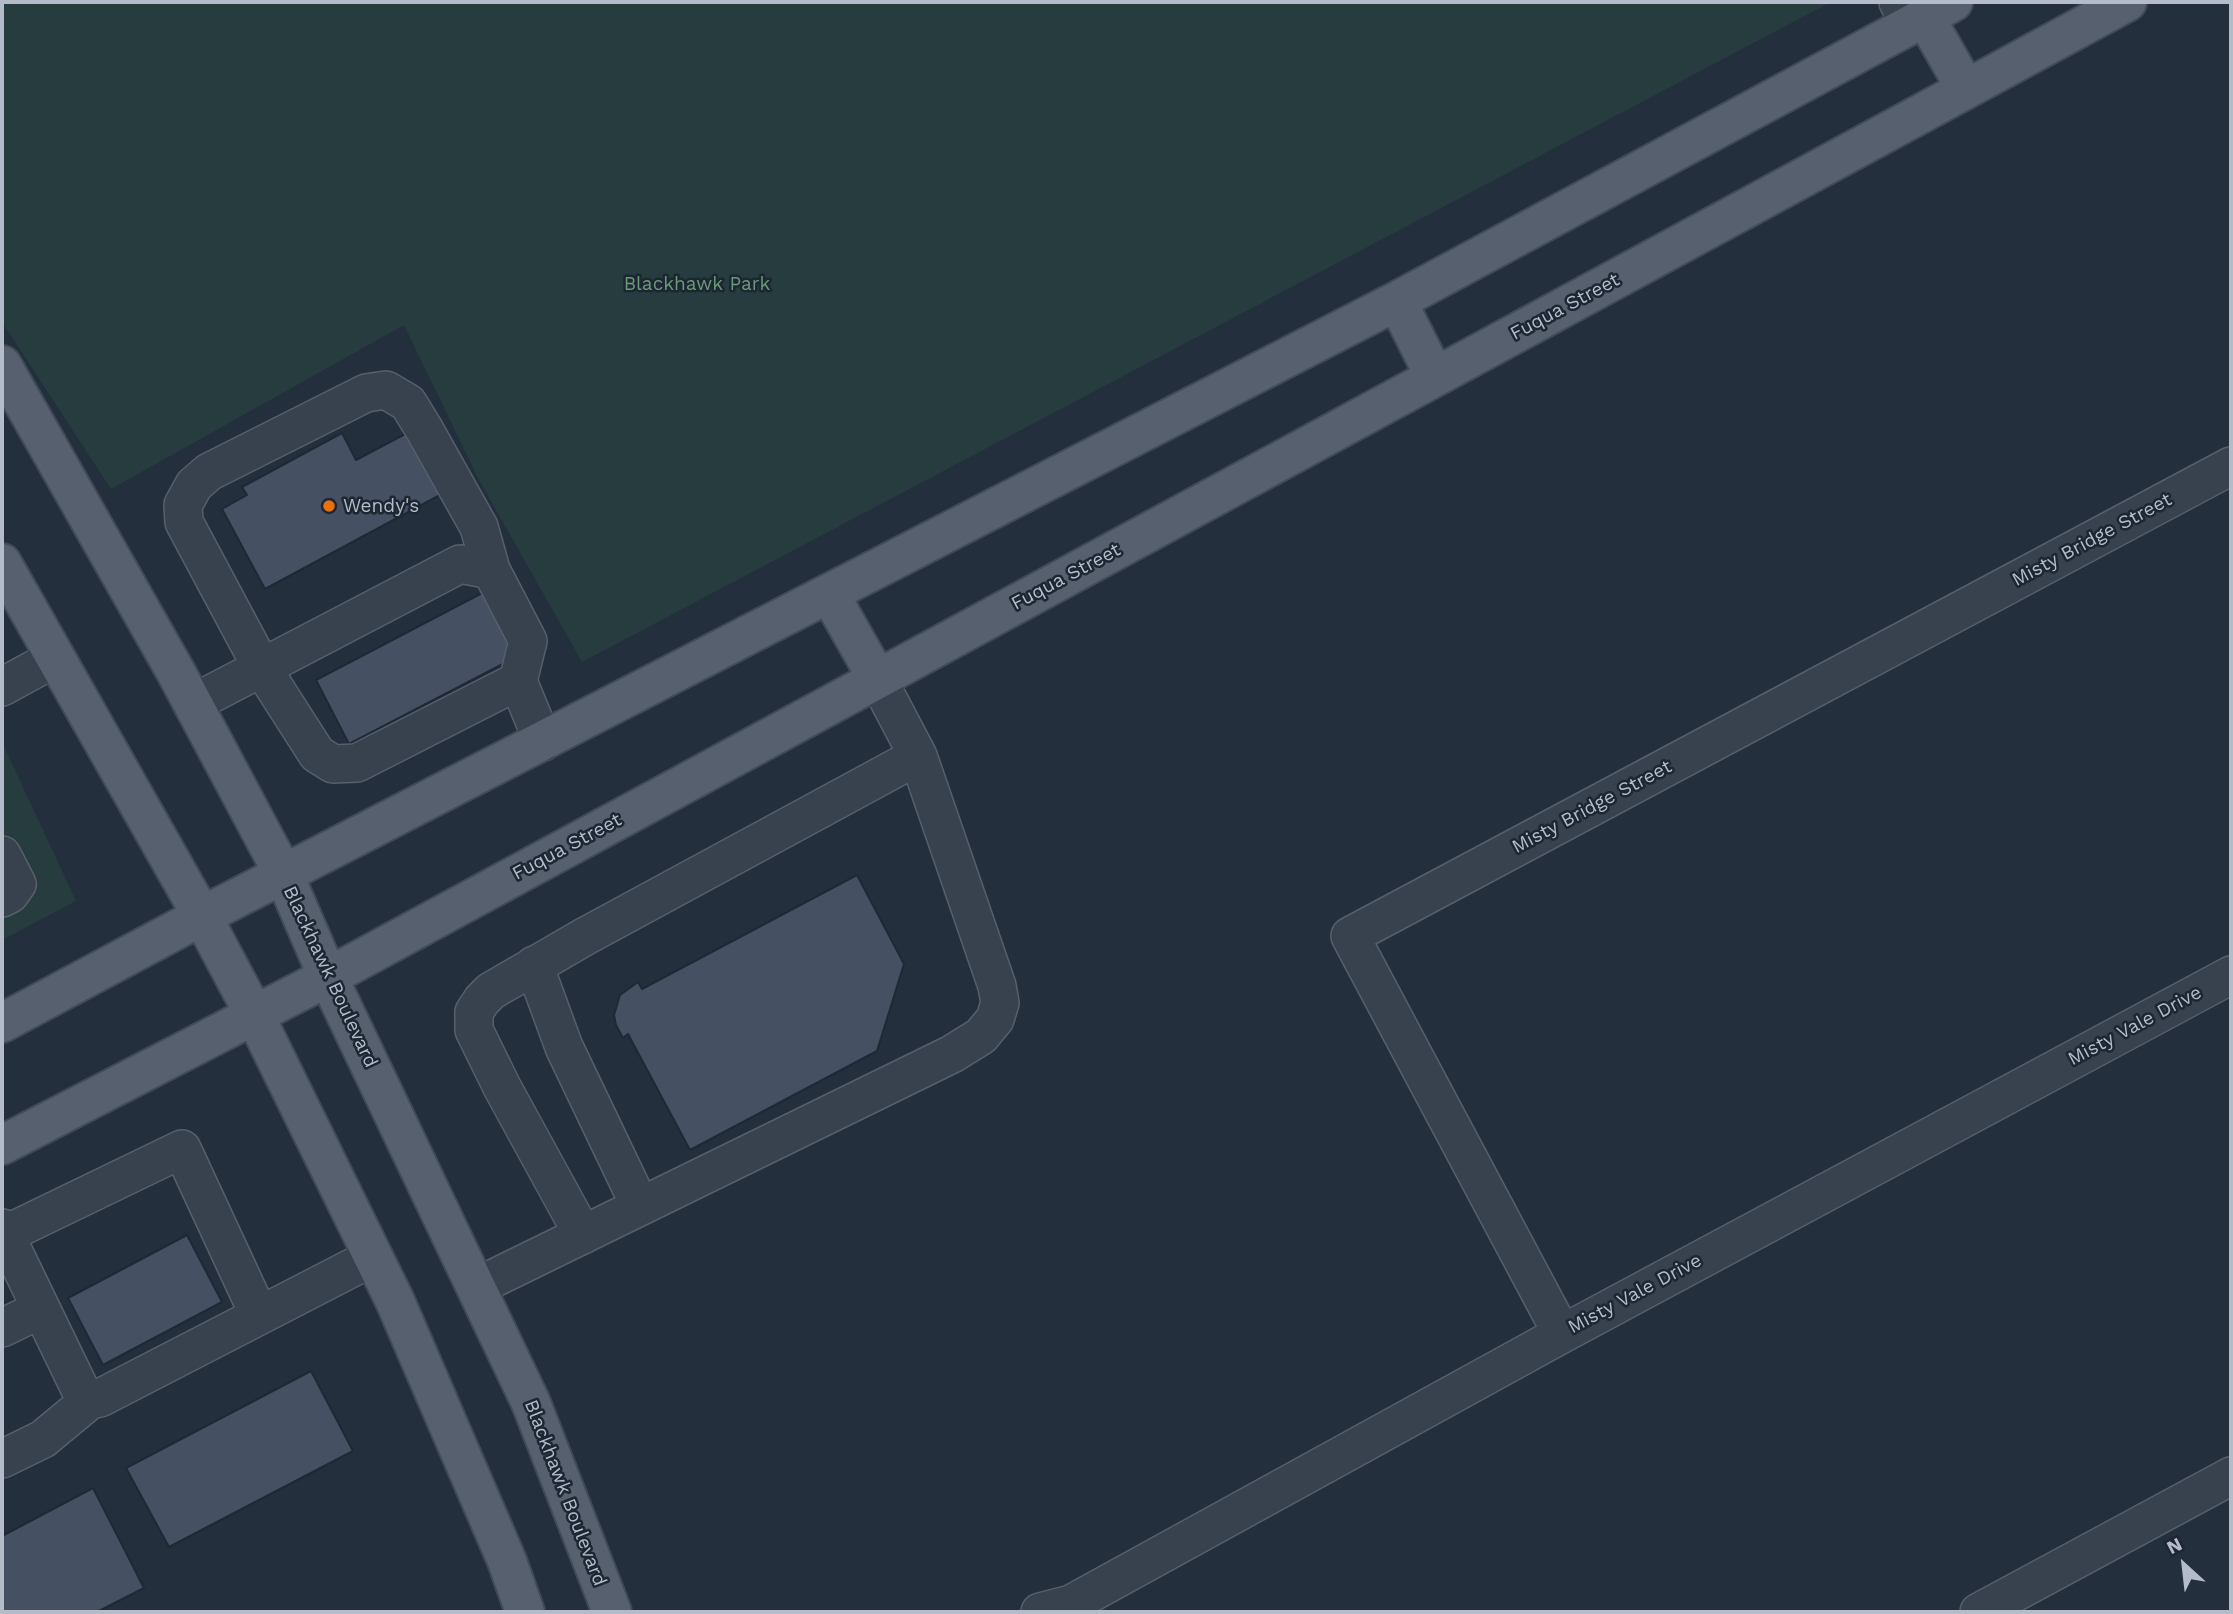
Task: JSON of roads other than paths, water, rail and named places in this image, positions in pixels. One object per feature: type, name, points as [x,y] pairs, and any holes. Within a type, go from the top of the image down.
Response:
[{"type":"main road","name":"Fuqua Street","points":[[2,1145],[328,976],[2127,2]]},
{"type":"main road","points":[[2,1023],[202,916],[1397,301],[1921,11],[1966,89]]},
{"type":"main road","points":[[1397,301],[1435,377]]},
{"type":"main road","name":"Blackhawk Boulevard","points":[[2,365],[192,704],[284,875],[328,976],[531,1403],[612,1612]]},
{"type":"main road","points":[[2,563],[202,916],[254,1014],[400,1314],[507,1561],[525,1612]]},
{"type":"main road","points":[[830,595],[877,678]]},
{"type":"street","points":[[518,681],[357,763],[333,764],[317,754],[262,668],[184,522],[183,505],[194,485],[209,472],[366,393],[386,390],[408,403],[479,527],[491,570],[528,641],[518,681],[543,742]]},
{"type":"street","name":"Misty Bridge Street","points":[[1562,1334],[1350,936],[2231,466]]},
{"type":"street","points":[[192,704],[460,564],[491,570]]},
{"type":"street","points":[[2,687],[55,657]]},
{"type":"street","points":[[476,1287],[952,1054],[981,1036],[995,1019],[1000,1003],[997,986],[918,756],[877,678]]},
{"type":"street","points":[[583,1235],[474,1030],[474,1012],[482,1000],[491,991],[534,965],[918,756]]},
{"type":"street","points":[[2,855],[17,884],[10,894],[2,898]]},
{"type":"street","points":[[534,965],[564,1047],[640,1206]]},
{"type":"street","name":"Misty Vale Drive","points":[[1040,1612],[1071,1604],[1562,1334],[2231,975]]},
{"type":"street","points":[[90,1400],[80,1389],[3,1233],[182,1149],[259,1315]]},
{"type":"street","points":[[2,1459],[43,1438],[90,1400],[100,1398],[373,1257]]},
{"type":"street","points":[[2,1328],[41,1309]]},
{"type":"street","points":[[1979,1612],[2231,1476]]},
{"type":"place","name":"Wendy's","points":[[329,506]]},
{"type":"park label","name":"Blackhawk Park","points":[[697,284]]}]
